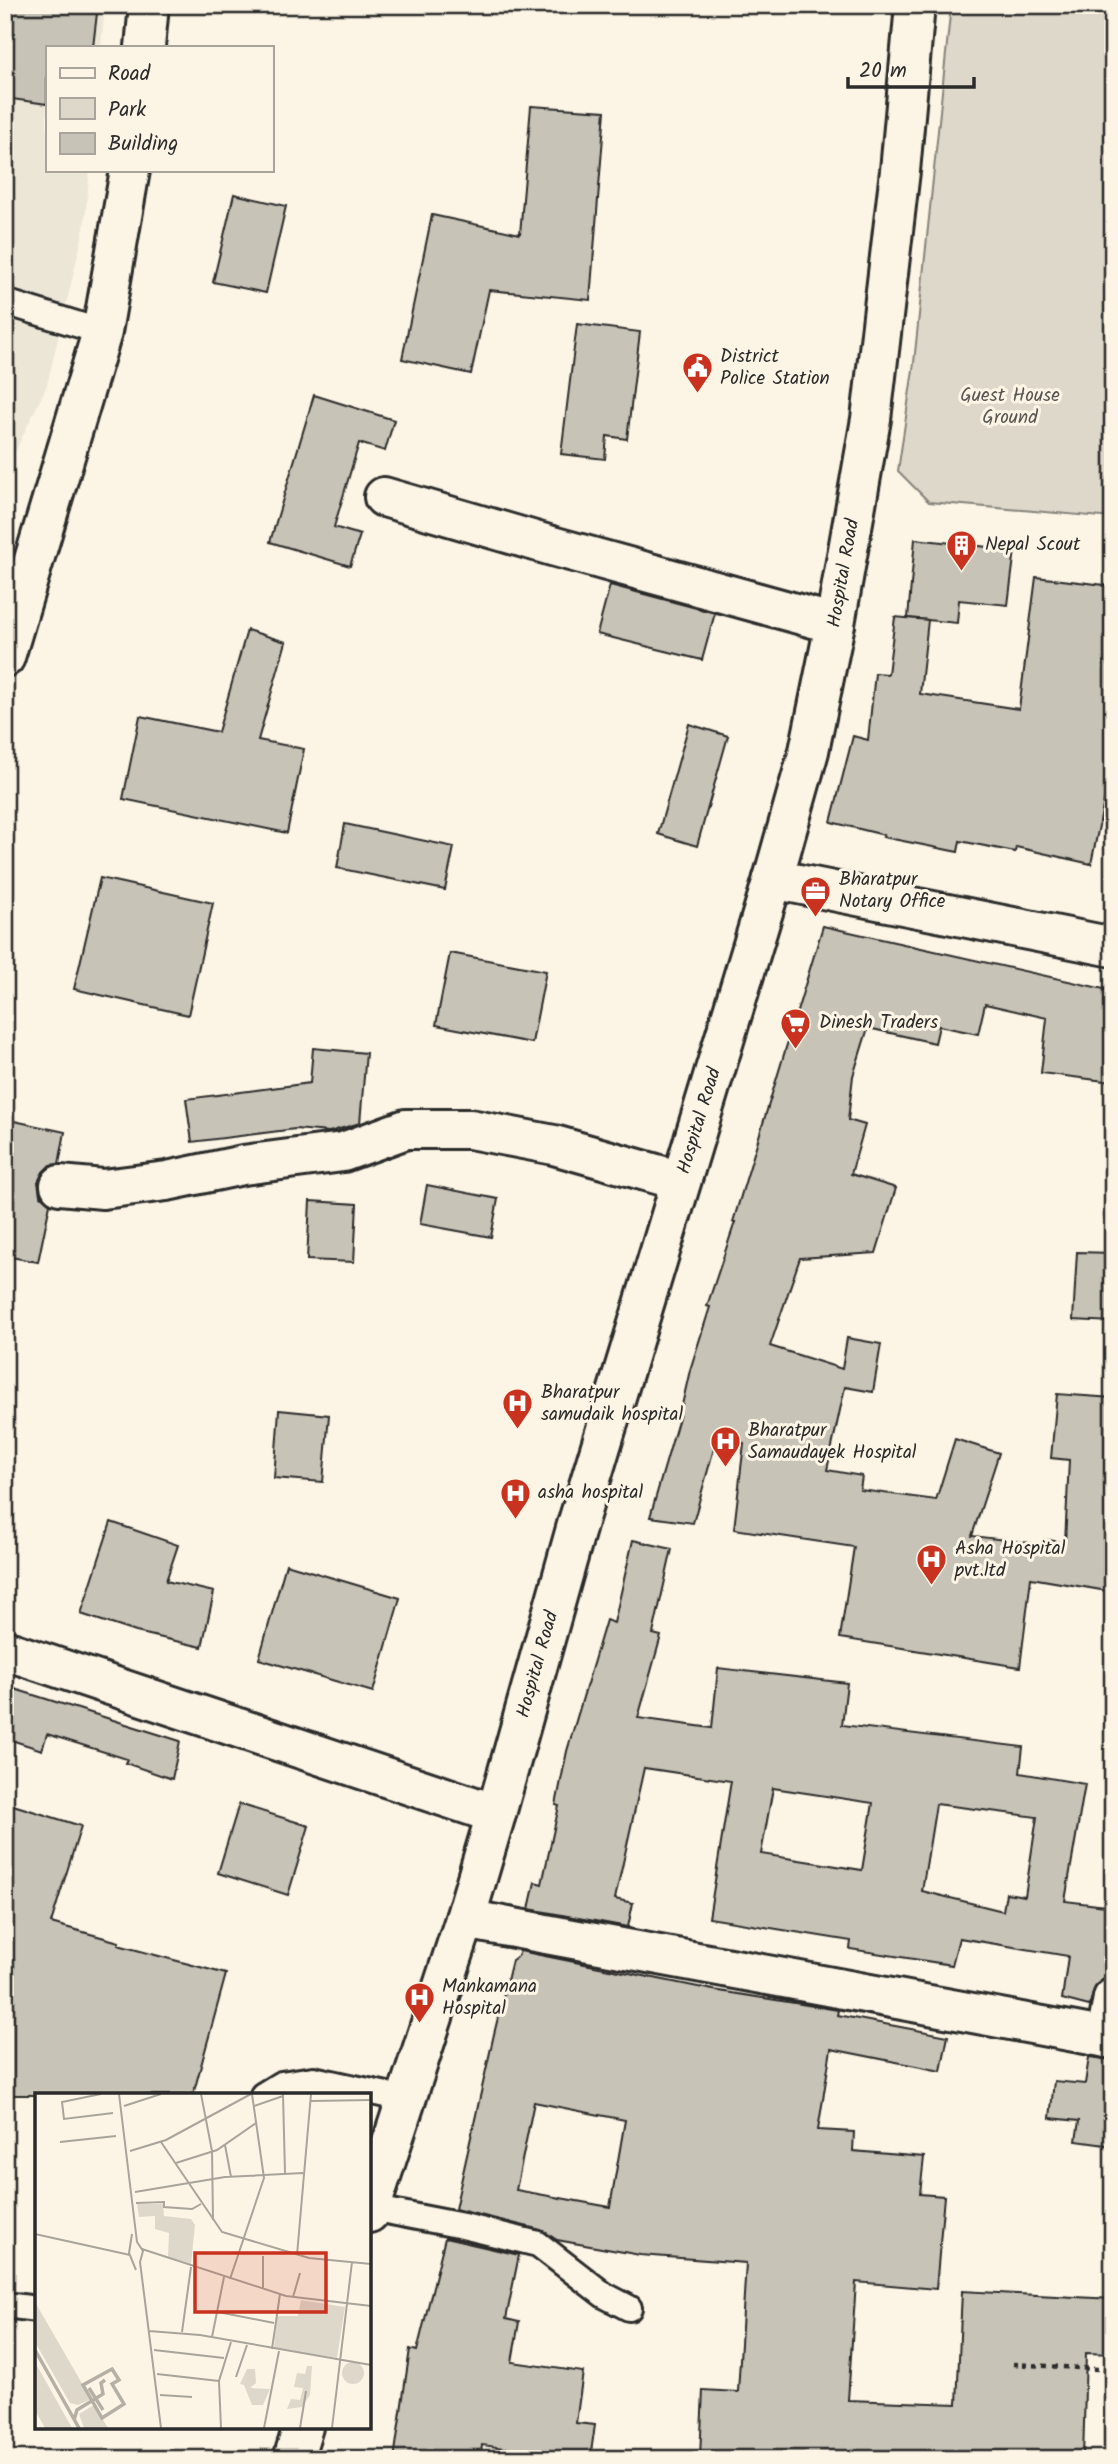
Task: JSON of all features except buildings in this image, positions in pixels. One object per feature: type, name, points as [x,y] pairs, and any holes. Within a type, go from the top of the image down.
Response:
[{"type":"street","points":[[145,46],[149,5]]},
{"type":"street","name":"Hospital Road","points":[[371,2207],[465,1919],[577,1525],[809,751],[835,624],[871,419],[900,171],[915,5]]},
{"type":"street","points":[[5,656],[21,554],[102,332],[130,172]]},
{"type":"street","points":[[384,497],[552,547],[835,624]]},
{"type":"street","points":[[773,878],[1113,947]]},
{"type":"street","points":[[60,1185],[103,1189],[167,1181],[243,1165],[343,1152],[406,1129],[482,1131],[554,1145],[681,1181]]},
{"type":"street","points":[[5,1650],[496,1814]]},
{"type":"street","points":[[465,1919],[1110,2038],[1113,1998]]},
{"type":"street","points":[[293,2459],[302,2429]]},
{"type":"lane","points":[[5,302],[102,332]]},
{"type":"lane","points":[[266,2093],[281,2084],[313,2079],[405,2099]]},
{"type":"lane","points":[[371,2210],[463,2226],[538,2244],[604,2295],[629,2308]]},
{"type":"lane","points":[[5,2305],[35,2309]]},
{"type":"path","points":[[1013,2364],[1113,2370]]},
{"type":"shaded area","points":[[5,5],[105,5],[101,46],[46,46],[46,172],[90,172],[84,229],[47,385],[5,473]]},
{"type":"green space","name":"Guest House Ground","points":[[951,5],[1113,5],[1113,518],[929,502],[898,471],[914,363]]},
{"type":"place","name":"District Police Station","points":[[697,395]]},
{"type":"place","name":"Nepal Scout","points":[[962,572]]},
{"type":"place","name":"Bharatpur Notary Office","points":[[816,918]]},
{"type":"place","name":"Dinesh Traders","points":[[796,1050]]},
{"type":"place","name":"Bharatpur samudaik hospital","points":[[518,1431]]},
{"type":"place","name":"Bharatpur Samaudayek Hospital","points":[[725,1469]]},
{"type":"place","name":"asha hospital","points":[[515,1520]]},
{"type":"place","name":"Asha Hospital pvt.ltd","points":[[932,1587]]},
{"type":"place","name":"Mankamana Hospital","points":[[419,2025]]}]
